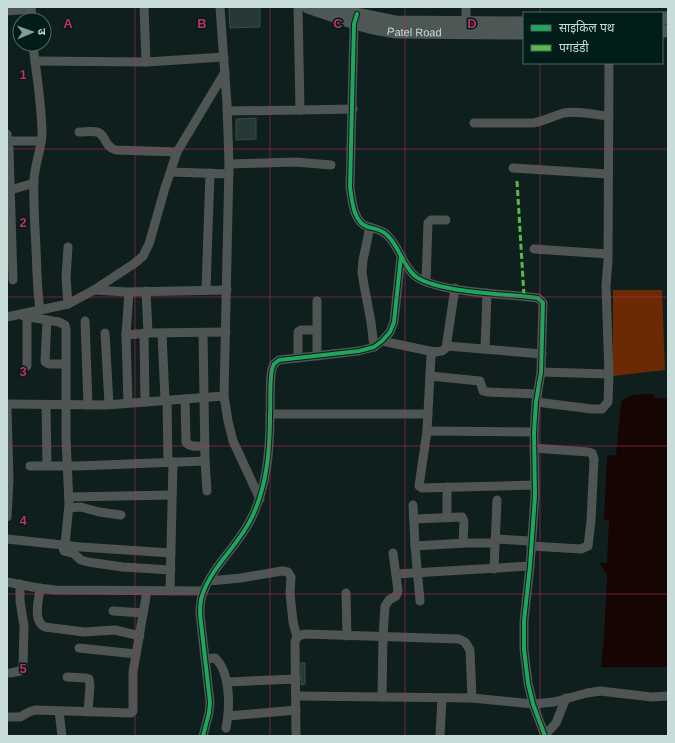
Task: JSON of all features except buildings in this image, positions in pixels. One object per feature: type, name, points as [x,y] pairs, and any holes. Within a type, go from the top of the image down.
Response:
[{"type":"street","points":[[144,7],[146,62]]},
{"type":"street","points":[[220,7],[225,72],[229,164],[224,396],[233,441],[260,499]]},
{"type":"street","points":[[298,7],[300,110]]},
{"type":"street","name":"Patel Road","points":[[308,7],[327,10],[355,19],[380,30],[396,27],[466,22],[523,23]]},
{"type":"street","name":"Patel Road","points":[[338,7],[355,19]]},
{"type":"street","points":[[466,7],[466,22]]},
{"type":"street","points":[[7,11],[31,8]]},
{"type":"street","points":[[355,19],[350,187],[357,218],[362,224],[387,234],[414,275],[426,282],[487,293],[538,298],[541,300],[543,309],[542,354],[534,432],[535,485],[530,566],[524,621],[524,649],[528,683],[533,704],[545,736],[556,723],[566,698]]},
{"type":"street","name":"Patel Road","points":[[396,27],[523,33]]},
{"type":"street","points":[[34,52],[39,97],[41,141],[34,183],[37,292],[40,310]]},
{"type":"street","points":[[35,61],[146,62],[224,57]]},
{"type":"street","points":[[430,376],[478,380],[481,382],[483,391],[537,398],[592,409],[602,409],[608,402],[609,374],[606,286],[608,254],[609,64]]},
{"type":"street","points":[[7,317],[23,315],[68,304],[94,290],[143,256],[149,244],[177,152],[225,72]]},
{"type":"street","points":[[227,111],[353,109]]},
{"type":"street","points":[[474,123],[533,123],[571,112],[608,116]]},
{"type":"street","points":[[80,132],[97,132],[102,136],[109,147],[116,150],[177,152]]},
{"type":"street","points":[[13,280],[8,191],[8,138],[41,141]]},
{"type":"street","points":[[229,164],[296,162],[331,165]]},
{"type":"street","points":[[513,168],[608,174]]},
{"type":"street","points":[[171,172],[229,174]]},
{"type":"street","points":[[206,290],[210,173]]},
{"type":"street","points":[[8,191],[34,183]]},
{"type":"street","points":[[426,282],[428,223],[433,220],[446,220]]},
{"type":"street","points":[[370,227],[362,272],[374,347]]},
{"type":"street","points":[[68,247],[66,278],[68,304]]},
{"type":"street","points":[[534,249],[608,254]]},
{"type":"street","points":[[203,736],[210,702],[200,602],[210,581],[251,521],[260,499],[267,466],[270,414],[270,375],[274,364],[279,360],[359,351],[374,347],[382,341],[390,332],[394,322],[401,256]]},
{"type":"street","points":[[382,341],[434,352],[442,351],[447,346],[455,288]]},
{"type":"street","points":[[94,290],[129,292],[227,290]]},
{"type":"street","points":[[145,402],[146,291]]},
{"type":"street","points":[[128,403],[126,335],[129,292]]},
{"type":"street","points":[[485,349],[487,293]]},
{"type":"street","points":[[317,301],[317,356]]},
{"type":"street","points":[[23,315],[60,322],[65,325],[67,405],[66,438],[69,497],[69,508],[63,545],[65,551],[73,554],[81,560],[88,562],[123,567],[170,570]]},
{"type":"street","points":[[23,315],[27,366]]},
{"type":"street","points":[[47,320],[45,362],[49,364],[66,364]]},
{"type":"street","points":[[85,321],[88,405]]},
{"type":"street","points":[[298,358],[298,332],[301,330],[317,330]]},
{"type":"street","points":[[126,335],[146,333],[226,332]]},
{"type":"street","points":[[105,333],[109,404]]},
{"type":"street","points":[[203,333],[205,461],[207,491]]},
{"type":"street","points":[[162,334],[171,462],[172,495],[170,591]]},
{"type":"street","points":[[447,346],[542,354]]},
{"type":"street","points":[[434,352],[431,356],[427,431],[419,486],[422,488],[535,485]]},
{"type":"street","points":[[541,372],[609,374]]},
{"type":"street","points":[[7,404],[88,405],[224,396]]},
{"type":"street","points":[[185,399],[186,442],[191,446],[205,446]]},
{"type":"street","points":[[46,405],[47,465]]},
{"type":"street","points":[[7,409],[7,517]]},
{"type":"street","points":[[270,414],[428,414]]},
{"type":"street","points":[[427,431],[534,432]]},
{"type":"street","points":[[415,546],[495,541],[581,549],[588,546],[591,521],[594,459],[592,454],[588,452],[534,448]]},
{"type":"street","points":[[30,466],[205,461]]},
{"type":"street","points":[[447,487],[447,518]]},
{"type":"street","points":[[69,497],[172,495]]},
{"type":"street","points":[[494,569],[497,500]]},
{"type":"street","points":[[413,505],[420,601]]},
{"type":"street","points":[[69,508],[82,507],[99,512],[121,515]]},
{"type":"street","points":[[414,519],[463,518],[463,543]]},
{"type":"street","points":[[7,539],[123,551],[171,553]]},
{"type":"street","points":[[382,697],[385,606],[387,602],[398,593],[393,553]]},
{"type":"street","points":[[396,574],[530,566]]},
{"type":"street","points":[[210,581],[241,578],[282,571],[288,572],[291,577],[290,593],[293,622],[297,637],[295,642],[296,736]]},
{"type":"street","points":[[7,582],[55,590],[204,591]]},
{"type":"street","points":[[10,673],[20,670],[22,666],[24,626],[20,601],[20,584]]},
{"type":"street","points":[[40,588],[37,616],[38,622],[45,627],[88,632],[115,630],[140,636]]},
{"type":"street","points":[[7,717],[20,717],[35,710],[129,714],[133,712],[133,672],[147,591]]},
{"type":"street","points":[[346,593],[347,636]]},
{"type":"street","points":[[113,611],[144,613]]},
{"type":"street","points":[[297,637],[305,634],[459,640],[465,642],[470,650],[472,698]]},
{"type":"street","points":[[79,648],[136,654]]},
{"type":"street","points":[[206,659],[215,658],[220,663],[227,682],[229,716],[226,728]]},
{"type":"street","points":[[67,678],[89,679],[90,686],[88,712]]},
{"type":"street","points":[[227,682],[296,679]]},
{"type":"street","points":[[296,696],[472,698],[533,704],[554,702],[600,691],[652,697],[668,696]]},
{"type":"street","points":[[440,736],[442,698]]},
{"type":"street","points":[[229,716],[296,710]]},
{"type":"street","points":[[59,711],[62,736]]},
{"type":"shaded area","points":[[613,290],[662,290],[665,370],[613,376]]},
{"type":"shaded area","points":[[654,394],[654,398],[668,398],[668,667],[601,667],[607,576],[600,563],[607,563],[609,520],[604,520],[607,456],[616,455],[621,403],[623,399],[635,395]]},
{"type":"marked path","points":[[517,181],[524,296]]},
{"type":"cycle path","points":[[357,14],[354,24],[350,187],[356,216],[368,227],[385,233],[395,244],[410,271],[424,281],[438,286],[473,292],[538,298],[543,303],[541,372],[536,402],[534,432],[535,496],[524,621],[524,649],[528,683],[533,704],[545,736]]},
{"type":"cycle path","points":[[203,736],[209,713],[210,702],[200,614],[201,600],[206,585],[218,566],[246,529],[261,494],[268,455],[271,380],[274,364],[279,360],[359,351],[374,347],[382,341],[390,332],[394,322],[401,256]]}]
